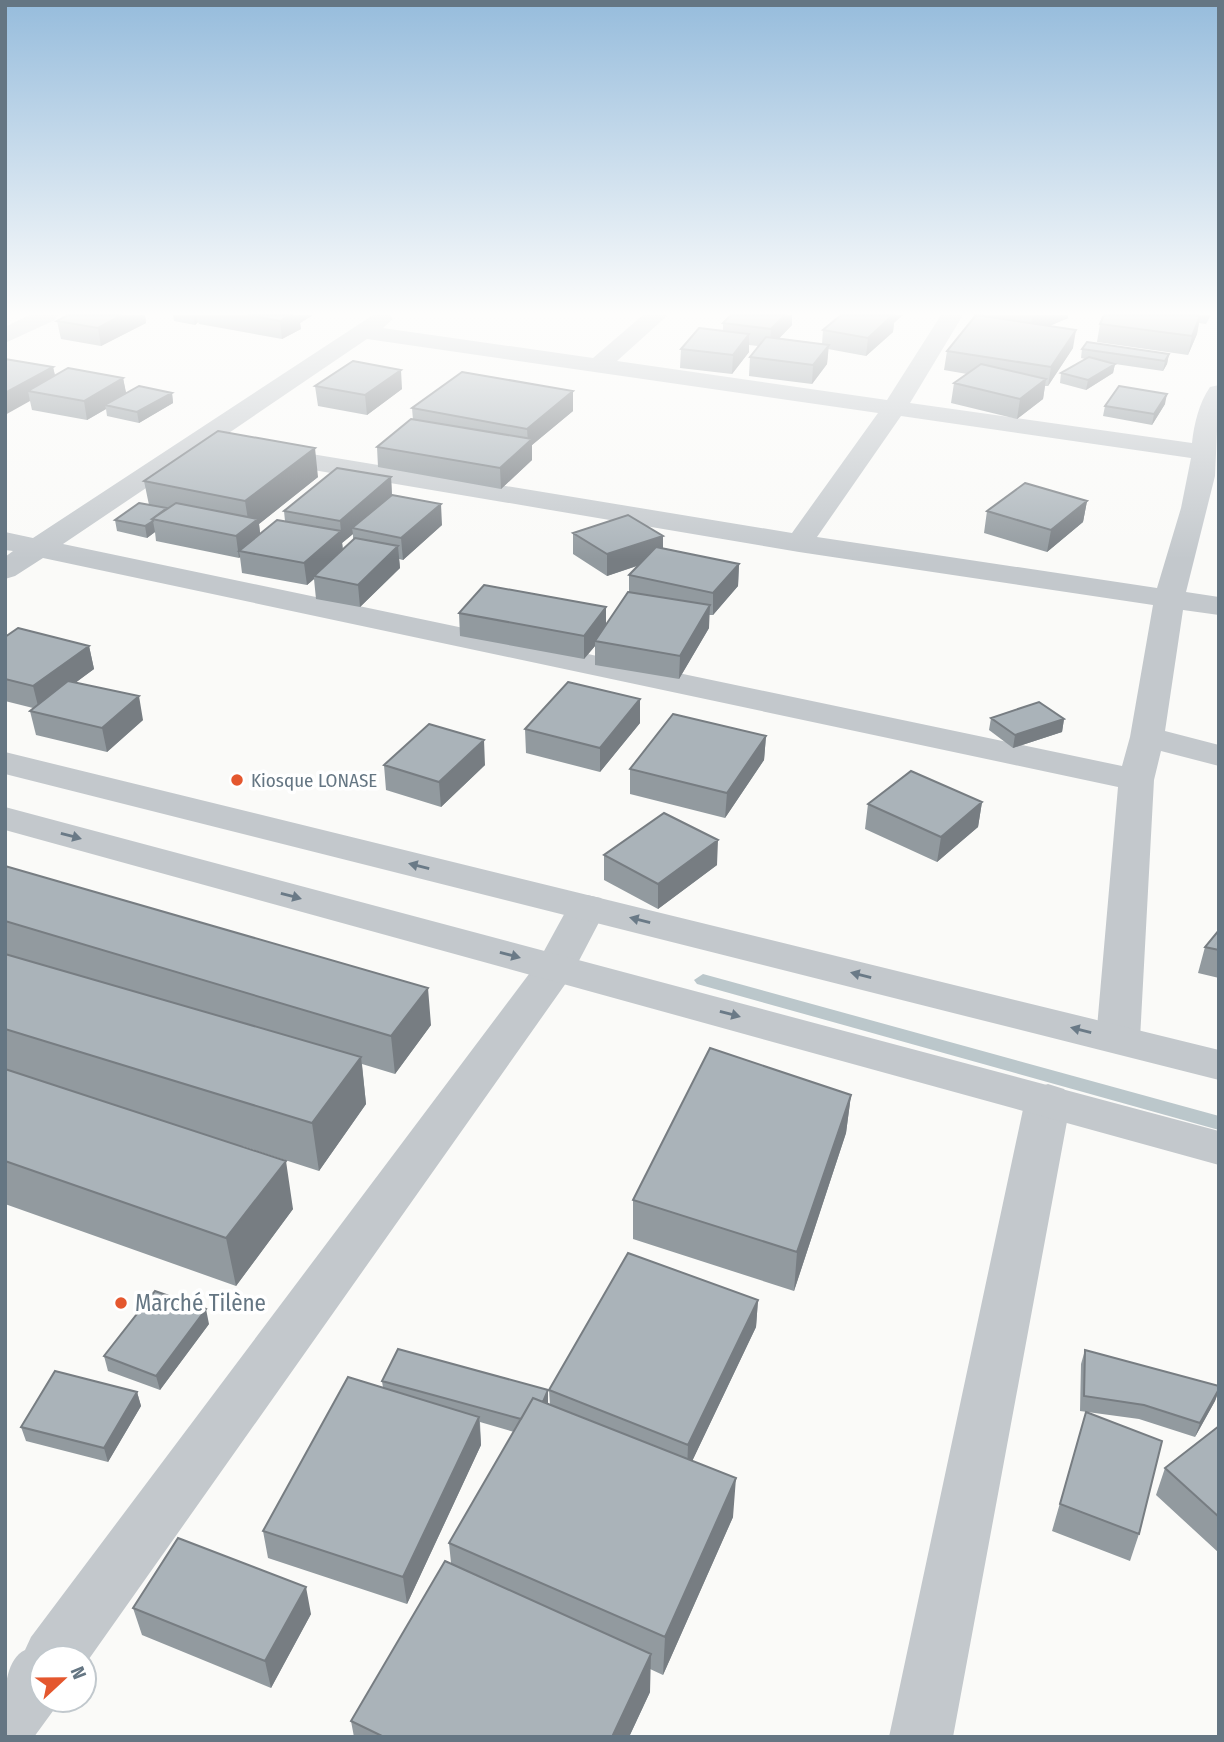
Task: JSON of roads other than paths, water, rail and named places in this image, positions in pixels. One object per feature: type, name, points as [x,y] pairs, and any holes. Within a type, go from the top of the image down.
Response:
[{"type":"street","points":[[5,570],[268,396]]},
{"type":"street","points":[[799,396],[1105,436],[1202,452]]},
{"type":"street","points":[[799,543],[902,396]]},
{"type":"street","points":[[1118,1039],[1136,780],[1147,737],[1169,599],[1195,508],[1202,476],[1202,452],[1207,425],[1217,396]]},
{"type":"street","points":[[200,443],[799,543],[1219,606]]},
{"type":"street","points":[[5,541],[1136,780]]},
{"type":"street","points":[[1147,737],[1219,755]]},
{"type":"street","points":[[5,763],[1219,1065]]},
{"type":"street","points":[[5,818],[1219,1148]]},
{"type":"street","points":[[63,1644],[556,967],[587,907]]},
{"type":"street","points":[[921,1737],[1048,1100]]},
{"type":"street","points":[[5,1724],[28,1693]]},
{"type":"waterway","points":[[703,980],[1219,1123]]},
{"type":"place","name":"Kiosque LONASE","points":[[237,780]]},
{"type":"place","name":"Marché Tilène","points":[[121,1303]]}]
